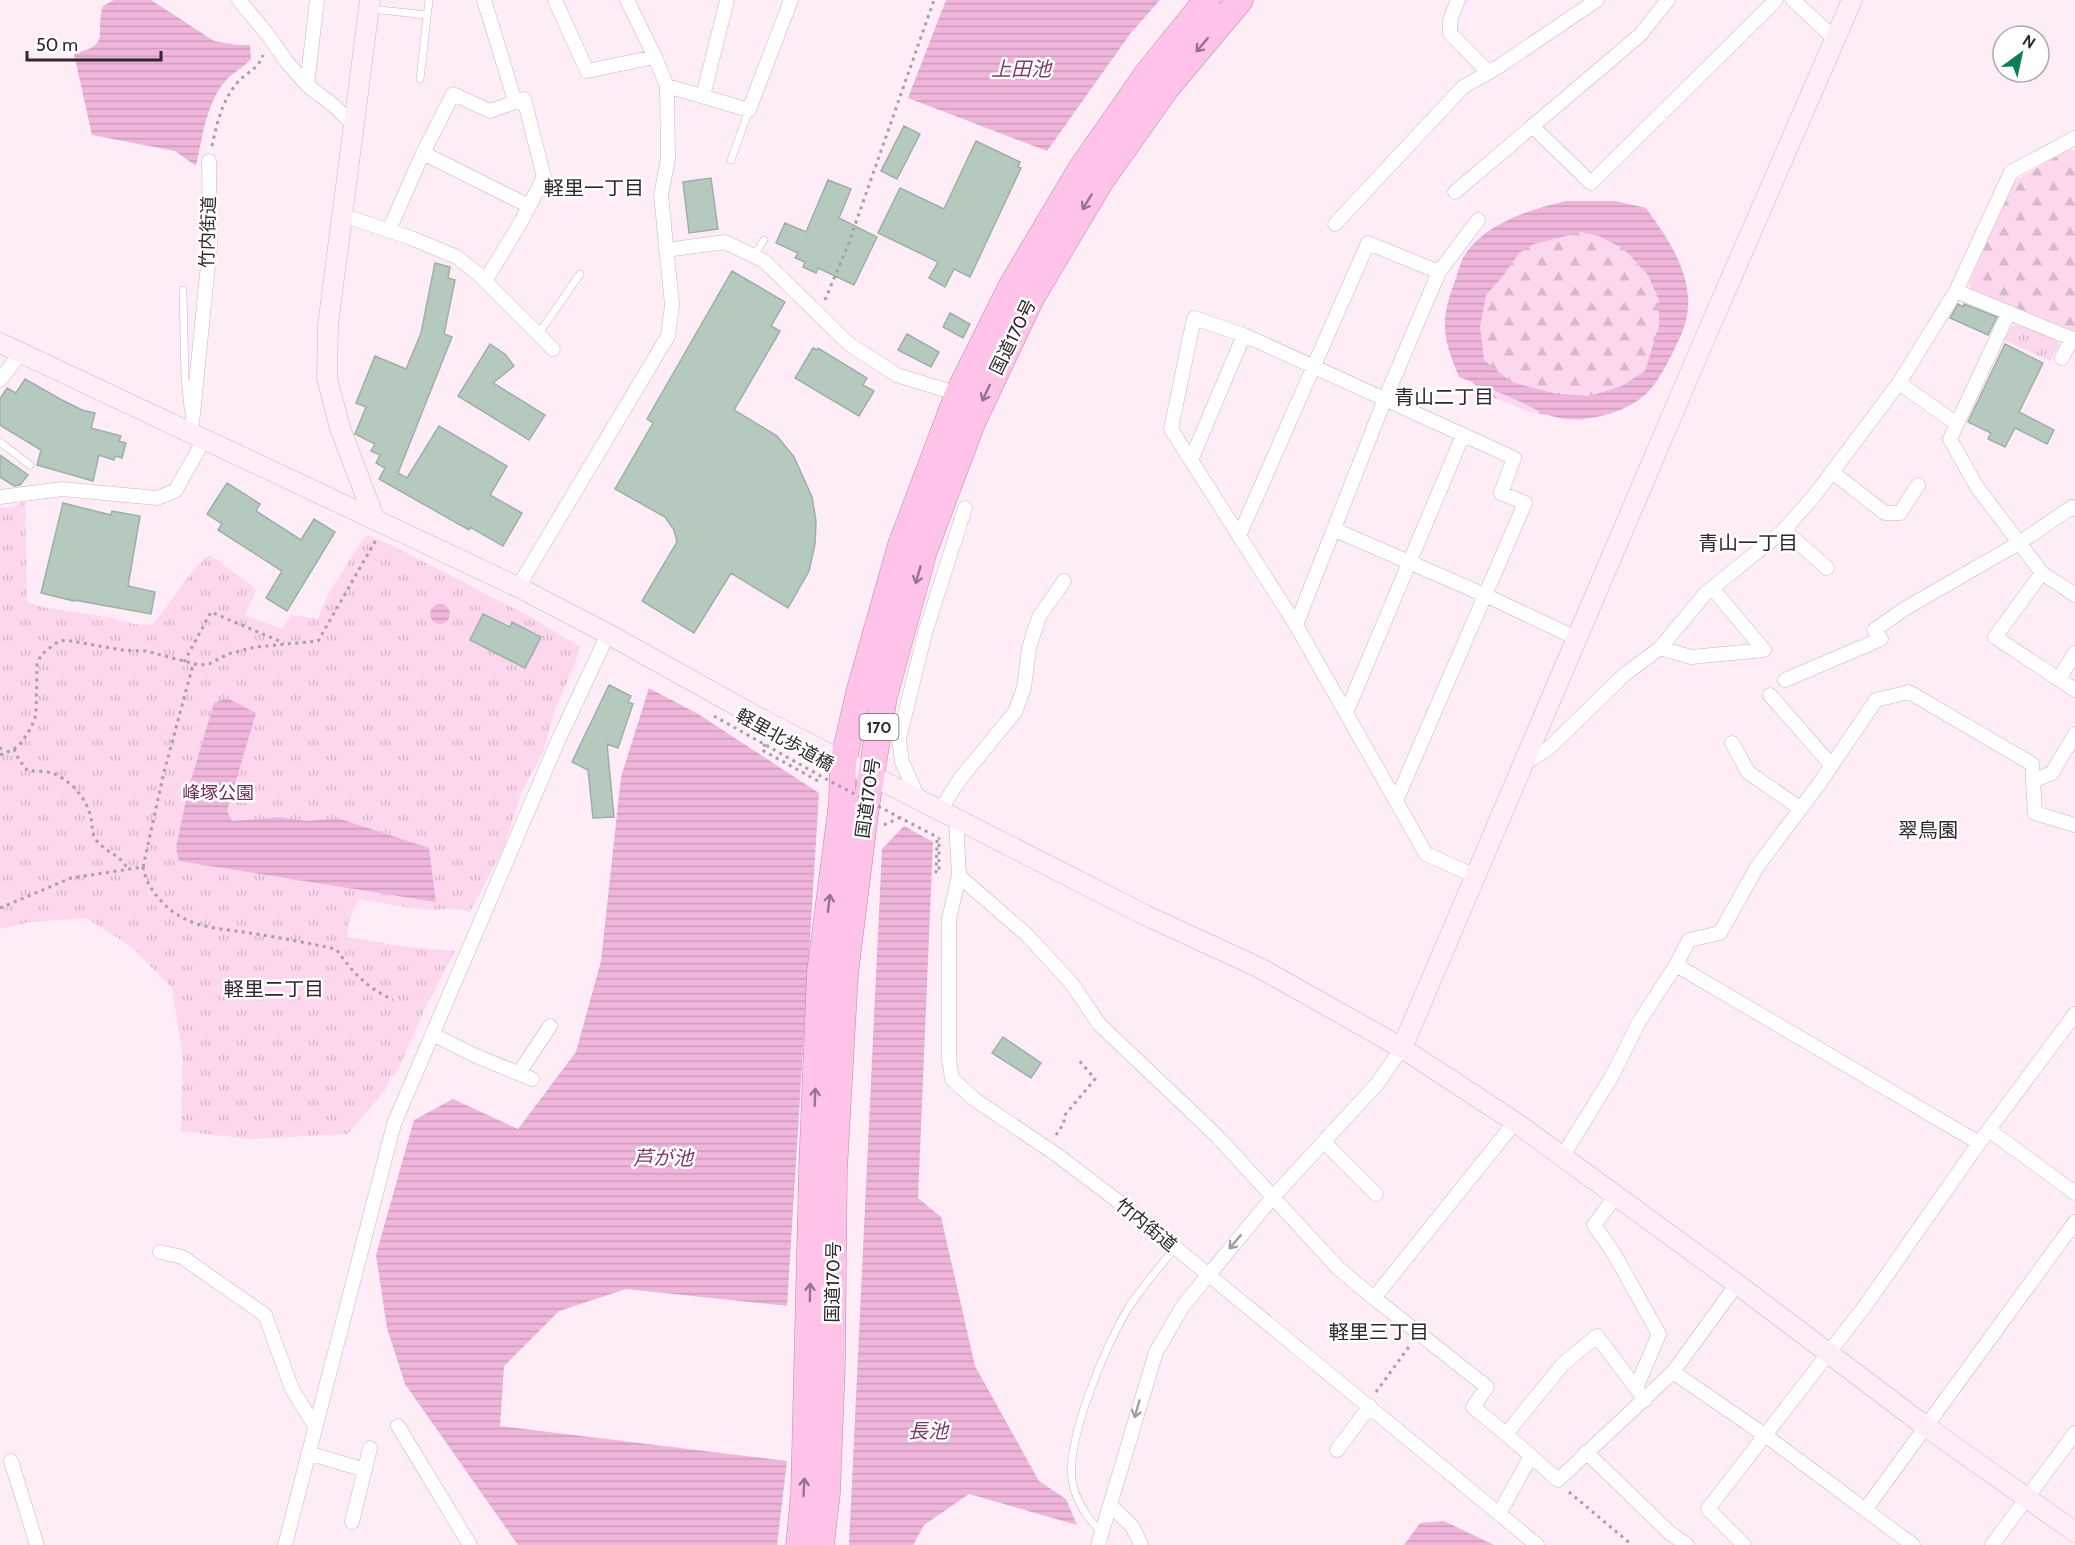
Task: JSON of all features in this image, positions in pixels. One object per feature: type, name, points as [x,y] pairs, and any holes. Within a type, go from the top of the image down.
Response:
[{"type":"highway","name":"国道170号","points":[[799,1545],[805,1482],[812,1170],[820,973],[842,802],[843,762],[860,688],[901,545],[958,394],[1011,287],[1081,169],[1148,73],[1207,0]]},
{"type":"highway","name":"国道170号","points":[[821,1545],[827,1493],[832,1352],[834,1170],[845,974],[871,776],[884,697],[924,551],[972,423],[1031,298],[1100,182],[1167,87],[1239,2]]},
{"type":"street","points":[[238,0],[265,40],[307,85],[353,124]]},
{"type":"street","points":[[307,85],[317,0]]},
{"type":"street","points":[[484,0],[515,101]]},
{"type":"street","points":[[555,0],[587,71],[655,57]]},
{"type":"street","points":[[518,587],[668,336],[672,305],[661,195],[668,159],[667,86],[627,0]]},
{"type":"street","points":[[703,96],[727,0]]},
{"type":"street","points":[[667,86],[748,110],[791,0]]},
{"type":"street","points":[[1458,0],[1450,20],[1450,33],[1488,72]]},
{"type":"street","points":[[1335,224],[1463,87],[1597,0]]},
{"type":"street","points":[[1455,192],[1640,35],[1668,0]]},
{"type":"street","points":[[1532,126],[1591,183],[1776,0]]},
{"type":"street","points":[[1793,0],[1835,39]]},
{"type":"street","points":[[1100,1538],[1156,1352],[1183,1306],[1272,1198],[1377,1084],[1402,1048],[1576,638],[1852,0]]},
{"type":"street","points":[[369,4],[328,325],[327,378],[340,428],[376,528]]},
{"type":"street","points":[[388,230],[453,94],[490,111],[524,99],[544,177],[485,281]]},
{"type":"street","points":[[1522,765],[1549,748],[1624,675],[1660,648],[1712,588],[1784,530],[1832,472],[1899,383],[1956,291],[2011,172],[2075,138]]},
{"type":"street","points":[[423,153],[529,206]]},
{"type":"street","name":"竹内街道","points":[[198,437],[210,245],[209,161]]},
{"type":"street","points":[[342,215],[457,257],[485,281],[537,336],[553,349]]},
{"type":"street","points":[[1296,625],[1385,399],[1439,272],[1478,220]]},
{"type":"street","points":[[666,250],[725,242],[754,256],[764,261],[849,344],[897,375],[958,394]]},
{"type":"street","points":[[1239,536],[1368,243],[1439,272]]},
{"type":"street","points":[[1956,291],[2073,339],[2062,358]]},
{"type":"street","points":[[2009,312],[1950,439],[1977,487],[2042,573],[2075,594]]},
{"type":"street","points":[[1396,801],[1525,503],[1501,493],[1515,458],[1244,335],[1194,318],[1171,429],[1296,625],[1426,854],[1475,876]]},
{"type":"street","points":[[1191,460],[1244,335]]},
{"type":"street","points":[[0,343],[198,437],[376,528],[518,587],[608,634],[760,720],[1145,915],[1260,968],[1402,1048],[1515,1122],[1737,1284],[1925,1426],[2075,1532]]},
{"type":"street","points":[[0,380],[21,353]]},
{"type":"street","points":[[1899,383],[1957,424]]},
{"type":"street","points":[[1347,713],[1463,435]]},
{"type":"street","points":[[0,497],[62,489],[157,498],[175,491],[198,437]]},
{"type":"street","points":[[1832,472],[1885,513],[1900,513],[1918,485]]},
{"type":"street","points":[[920,800],[902,762],[899,739],[925,633],[965,507]]},
{"type":"street","points":[[1785,680],[1881,639],[1874,630],[1906,608],[2019,543],[2072,507],[2075,509]]},
{"type":"street","points":[[1335,530],[1485,595],[1576,638]]},
{"type":"street","points":[[1784,530],[1827,568]]},
{"type":"street","points":[[2042,573],[1995,637],[2075,690]]},
{"type":"street","points":[[948,814],[960,779],[1015,712],[1024,688],[1029,648],[1039,617],[1064,581]]},
{"type":"street","points":[[1660,648],[1691,657],[1764,650],[1712,588]]},
{"type":"street","points":[[285,1545],[394,1124],[557,743],[608,634]]},
{"type":"street","points":[[2059,679],[2075,653]]},
{"type":"street","points":[[1562,1157],[1612,1076],[1639,1022],[1676,965],[1689,940],[1720,933],[1757,867],[1832,766],[1876,700],[1909,692],[2032,764],[2035,813],[2075,825]]},
{"type":"street","points":[[1770,695],[1832,766]]},
{"type":"street","points":[[2033,781],[2052,773],[2075,734]]},
{"type":"street","points":[[1732,743],[1748,772],[1801,809]]},
{"type":"street","name":"竹内街道","points":[[948,814],[959,876],[949,919],[949,1059],[952,1079],[974,1099],[1050,1150],[1131,1211],[1538,1545]]},
{"type":"street","points":[[959,876],[1028,936],[1072,984],[1099,1024],[1217,1136],[1338,1268],[1487,1387],[1473,1407],[1558,1480],[1673,1372],[1737,1284]]},
{"type":"street","points":[[1676,965],[1979,1143]]},
{"type":"street","points":[[1744,1545],[1708,1509],[1829,1353],[1902,1254],[1979,1143],[2075,1014]]},
{"type":"street","points":[[432,1034],[476,1056],[526,1076],[550,1026]]},
{"type":"street","points":[[1374,1298],[1515,1122]]},
{"type":"street","points":[[1989,1130],[2075,1193]]},
{"type":"street","points":[[1323,1142],[1376,1194]]},
{"type":"street","points":[[1616,1196],[1594,1225],[1613,1252],[1659,1334],[1636,1388]]},
{"type":"street","points":[[1865,1510],[2075,1222]]},
{"type":"street","points":[[160,1252],[182,1257],[265,1315],[292,1389],[315,1426]]},
{"type":"street","points":[[1506,1434],[1563,1364],[1597,1336],[1645,1400]]},
{"type":"street","points":[[1673,1372],[1766,1436],[1865,1510],[1897,1541],[1912,1545]]},
{"type":"street","points":[[1337,1450],[1368,1405]]},
{"type":"street","points":[[398,1426],[471,1545]]},
{"type":"street","points":[[1992,1545],[2075,1433]]},
{"type":"street","points":[[352,1521],[370,1448]]},
{"type":"street","points":[[1586,1452],[1670,1533],[1687,1545]]},
{"type":"street","points":[[308,1453],[365,1470]]},
{"type":"street","points":[[1500,1512],[1531,1456]]},
{"type":"street","points":[[0,1473],[13,1464],[37,1545]]},
{"type":"street","points":[[1110,1505],[1132,1526],[1141,1545]]},
{"type":"lane","points":[[420,79],[429,0]]},
{"type":"lane","points":[[369,4],[427,15]]},
{"type":"lane","points":[[731,160],[748,110]]},
{"type":"lane","points":[[754,256],[764,240]]},
{"type":"lane","points":[[537,336],[580,274]]},
{"type":"lane","points":[[183,290],[185,377],[198,437]]},
{"type":"lane","points":[[0,442],[30,465]]},
{"type":"lane","points":[[1100,1538],[1073,1484],[1073,1459],[1080,1422],[1099,1366],[1121,1321],[1142,1289],[1175,1248]]},
{"type":"path","points":[[819,315],[848,245],[934,0]]},
{"type":"path","points":[[209,161],[217,120],[224,102],[238,82],[259,65],[265,40]]},
{"type":"path","points":[[0,747],[1,755],[14,749],[31,728],[36,715],[36,665],[41,655],[56,643],[65,640],[106,648],[146,651],[193,664],[209,664],[228,654],[255,646],[318,641],[376,528]]},
{"type":"path","points":[[184,662],[211,612],[285,644]]},
{"type":"path","points":[[193,664],[164,772],[143,867],[145,880],[153,892],[176,914],[186,920],[205,926],[336,949],[370,988],[393,1000]]},
{"type":"path","name":"軽里北歩道橋","points":[[714,716],[938,839]]},
{"type":"path","points":[[765,744],[762,750],[818,781]]},
{"type":"path","points":[[14,749],[28,771],[52,774],[70,784],[78,792],[86,804],[97,841],[121,858],[128,870]]},
{"type":"path","points":[[894,819],[901,817]]},
{"type":"path","points":[[938,839],[939,872],[936,872],[938,839]]},
{"type":"path","points":[[0,908],[71,878],[143,867]]},
{"type":"path","points":[[1050,1150],[1064,1122],[1064,1116],[1095,1079],[1077,1058]]},
{"type":"path","points":[[1368,1405],[1419,1333]]},
{"type":"path","points":[[1558,1480],[1632,1545]]},
{"type":"green space","points":[[2068,150],[2075,150],[2075,332],[1972,290],[1969,283],[2013,182]]},
{"type":"green space","points":[[1607,231],[1666,286],[1666,328],[1649,367],[1622,404],[1580,421],[1530,412],[1482,393],[1460,368],[1463,323],[1529,234]]},
{"type":"green space","points":[[2019,324],[2057,341],[2059,346],[2050,361],[2004,340],[2011,327]]},
{"type":"green space","name":"峰塚公園","points":[[25,501],[27,602],[46,608],[113,618],[133,624],[151,625],[193,571],[210,555],[256,590],[245,615],[282,629],[291,615],[318,619],[328,594],[366,535],[393,546],[527,615],[580,647],[555,709],[543,752],[522,791],[504,847],[470,912],[457,909],[414,908],[360,899],[354,908],[347,937],[408,947],[455,951],[424,1010],[399,1068],[386,1089],[348,1134],[250,1139],[181,1131],[183,1058],[172,988],[132,947],[86,918],[29,922],[0,929],[0,508],[12,507]]},
{"type":"water","points":[[114,0],[151,0],[214,41],[250,45],[251,59],[221,86],[210,107],[196,166],[175,151],[92,135],[74,54],[98,42],[103,6]]},
{"type":"water","name":"上田池","points":[[946,0],[1160,0],[1130,34],[1047,151],[908,98]]},
{"type":"water","points":[[1566,201],[1615,201],[1646,208],[1679,261],[1686,285],[1688,312],[1685,325],[1659,378],[1647,393],[1631,405],[1601,416],[1563,419],[1459,377],[1447,342],[1445,321],[1449,298],[1463,258],[1471,246],[1482,236],[1508,220]],"holes":[[[1581,232],[1599,236],[1624,249],[1648,275],[1659,300],[1659,326],[1645,371],[1622,386],[1590,396],[1557,394],[1511,382],[1484,360],[1480,327],[1486,295],[1519,253],[1534,244]]]},
{"type":"water","points":[[440,604],[447,607],[450,614],[447,621],[440,624],[433,621],[430,614],[433,607]]},
{"type":"water","name":"芦が池","points":[[649,688],[698,714],[819,793],[787,1306],[626,1289],[559,1311],[504,1366],[500,1426],[787,1461],[777,1545],[518,1545],[405,1384],[387,1328],[376,1255],[414,1120],[453,1099],[518,1129],[576,1052],[601,961],[621,777]]},
{"type":"water","points":[[227,698],[256,713],[227,811],[232,821],[279,817],[307,821],[337,818],[429,848],[436,902],[179,861],[176,848],[188,790],[214,703]]},
{"type":"water","name":"長池","points":[[904,826],[933,842],[918,1198],[941,1217],[975,1366],[1039,1481],[1066,1499],[1077,1525],[969,1494],[924,1525],[913,1545],[849,1545],[882,849]]},
{"type":"water","points":[[1444,1521],[1494,1545],[1404,1545],[1420,1523]]},
{"type":"building","points":[[904,126],[920,134],[897,179],[881,171]]},
{"type":"building","points":[[976,141],[1020,162],[1018,167],[1021,168],[970,277],[954,269],[945,287],[929,278],[938,262],[878,233],[900,188],[944,209]]},
{"type":"building","points":[[711,178],[718,229],[689,233],[683,182]]},
{"type":"building","points":[[828,180],[851,189],[839,218],[877,237],[854,285],[818,268],[816,273],[803,267],[805,262],[795,258],[798,253],[776,243],[785,223],[806,232]]},
{"type":"building","points":[[435,263],[450,267],[448,278],[455,280],[444,334],[452,337],[398,473],[407,478],[439,426],[507,466],[490,495],[522,513],[503,546],[470,527],[469,530],[379,479],[385,468],[376,463],[380,455],[371,451],[375,444],[355,434],[366,407],[356,403],[375,356],[406,369],[421,333]]},
{"type":"building","points":[[732,271],[785,302],[771,326],[780,331],[734,410],[777,436],[794,457],[812,497],[816,521],[815,544],[809,571],[788,608],[731,573],[694,633],[642,601],[677,542],[674,530],[665,517],[615,489],[653,423],[647,419]]},
{"type":"building","points":[[1958,304],[1963,307],[1964,304],[1997,317],[1988,335],[1950,318]]},
{"type":"building","points":[[950,313],[970,324],[963,338],[943,327]]},
{"type":"building","points":[[907,334],[939,352],[931,367],[898,350]]},
{"type":"building","points":[[490,344],[505,354],[514,366],[493,383],[545,415],[529,440],[458,396]]},
{"type":"building","points":[[2005,344],[2043,363],[2019,412],[2054,430],[2047,444],[2015,428],[2005,447],[1988,439],[1991,433],[1968,422]]},
{"type":"building","points":[[813,348],[817,350],[818,348],[867,378],[863,385],[874,391],[859,416],[795,378]]},
{"type":"building","points":[[25,379],[82,410],[95,413],[91,428],[121,436],[119,441],[126,443],[122,458],[115,456],[114,460],[99,455],[93,481],[37,465],[41,450],[0,425],[0,399],[7,388],[16,393]]},
{"type":"building","points":[[0,455],[28,475],[20,485],[14,486],[0,477]]},
{"type":"building","points":[[227,483],[260,504],[256,511],[301,540],[314,519],[335,532],[287,611],[266,598],[282,571],[218,530],[222,524],[207,514]]},
{"type":"building","points":[[63,503],[111,515],[112,511],[140,516],[128,586],[155,592],[151,614],[41,593]]},
{"type":"building","points":[[483,614],[510,627],[512,622],[541,637],[525,668],[470,640]]},
{"type":"building","points":[[609,685],[631,696],[628,702],[633,704],[618,748],[607,744],[614,817],[593,818],[588,770],[572,762]]},
{"type":"building","points":[[1003,1037],[1041,1063],[1031,1078],[992,1053]]},
{"type":"district","name":"軽里一丁目","points":[[594,188]]},
{"type":"district","name":"青山二丁目","points":[[1444,397]]},
{"type":"district","name":"青山一丁目","points":[[1748,543]]},
{"type":"district","name":"翠鳥園","points":[[1928,830]]},
{"type":"district","name":"軽里二丁目","points":[[274,989]]},
{"type":"district","name":"軽里三丁目","points":[[1379,1332]]}]
